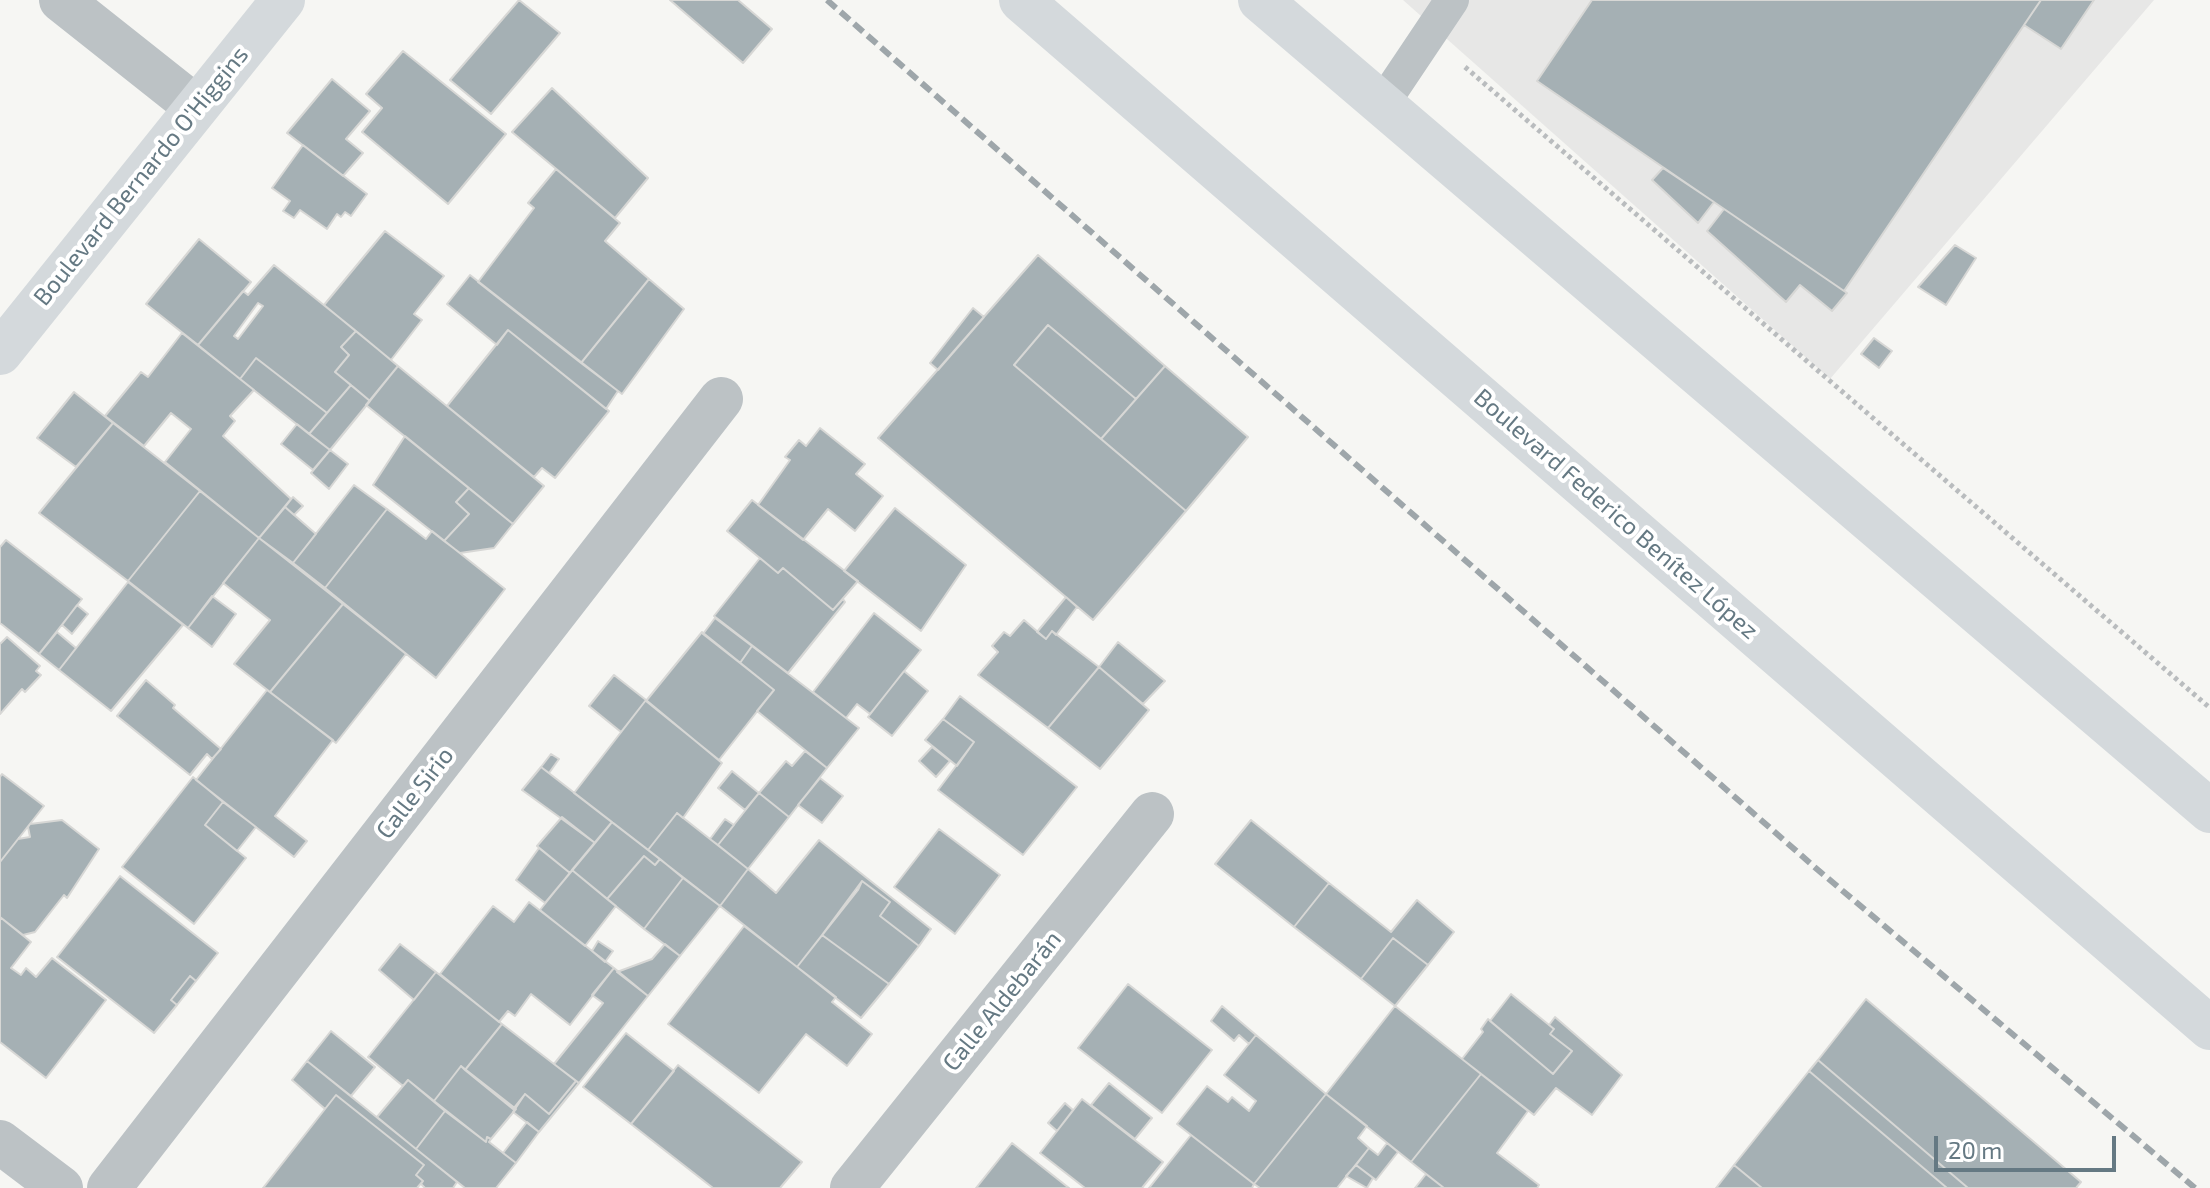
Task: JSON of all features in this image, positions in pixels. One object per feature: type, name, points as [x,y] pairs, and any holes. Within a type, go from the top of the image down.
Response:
[{"type":"main road","name":"Boulevard Bernardo O'Higgins","points":[[0,353],[283,0]]},
{"type":"main road","name":"Boulevard Federico Benítez López","points":[[1021,0],[2210,1028]]},
{"type":"main road","points":[[1260,0],[2210,811]]},
{"type":"street","points":[[61,0],[196,107]]},
{"type":"street","name":"Calle Sirio","points":[[109,1188],[721,399]]},
{"type":"street","name":"Calle Aldebarán","points":[[852,1188],[1152,814]]},
{"type":"street","points":[[0,1142],[61,1188]]},
{"type":"lane","points":[[1381,106],[1452,0]]},
{"type":"path","points":[[1428,35],[2210,708]]},
{"type":"shaded area","points":[[1403,0],[2154,0],[1830,379]]},
{"type":"building","points":[[519,0],[560,33],[491,114],[450,80]]},
{"type":"building","points":[[670,0],[738,0],[772,29],[743,63]]},
{"type":"building","points":[[1592,0],[2041,0],[1844,291],[1537,81]]},
{"type":"building","points":[[2041,0],[2094,0],[2061,49],[2024,25]]},
{"type":"building","points":[[403,51],[506,134],[448,204],[362,132],[382,108],[366,94]]},
{"type":"building","points":[[332,79],[370,111],[346,139],[363,153],[343,176],[287,133]]},
{"type":"building","points":[[552,88],[648,178],[615,218],[512,132]]},
{"type":"building","points":[[303,145],[367,194],[351,216],[345,212],[341,217],[337,214],[327,229],[300,210],[294,218],[283,211],[290,201],[272,188]]},
{"type":"building","points":[[1663,168],[1714,202],[1698,223],[1652,180]]},
{"type":"building","points":[[556,169],[620,223],[605,241],[649,279],[581,363],[478,282],[534,208],[528,203]]},
{"type":"building","points":[[1724,209],[1847,293],[1832,311],[1800,285],[1786,302],[1707,231]]},
{"type":"building","points":[[385,231],[444,276],[414,314],[422,320],[391,360],[324,305]]},
{"type":"building","points":[[199,239],[251,282],[198,345],[146,304]]},
{"type":"building","points":[[1955,245],[1976,258],[1946,305],[1918,287]]},
{"type":"building","points":[[1038,255],[1165,366],[1136,399],[1048,325],[1014,365],[1186,511],[1093,620],[878,438]]},
{"type":"building","points":[[274,265],[356,331],[341,347],[349,355],[335,372],[351,385],[327,413],[256,358],[240,379],[198,345],[243,291],[248,295]],"holes":[[[258,303],[263,306],[238,339],[234,336]]]},
{"type":"building","points":[[470,275],[618,391],[606,409],[508,330],[497,345],[447,304]]},
{"type":"building","points":[[649,279],[684,309],[622,394],[581,363]]},
{"type":"building","points":[[973,308],[984,317],[938,370],[930,363]]},
{"type":"building","points":[[1048,325],[1136,399],[1101,439],[1014,365]]},
{"type":"building","points":[[508,330],[609,411],[555,478],[542,468],[534,477],[447,406]]},
{"type":"building","points":[[356,331],[398,366],[370,401],[335,372],[349,355],[341,347]]},
{"type":"building","points":[[182,333],[254,390],[230,416],[235,421],[223,436],[291,499],[259,538],[165,462],[191,429],[171,413],[144,446],[105,416],[141,372],[148,377]]},
{"type":"building","points":[[1874,338],[1892,351],[1879,368],[1861,354]]},
{"type":"building","points":[[256,358],[327,413],[309,434],[240,379]]},
{"type":"building","points":[[398,366],[544,486],[513,524],[366,405]]},
{"type":"building","points":[[1165,366],[1248,437],[1186,511],[1101,439]]},
{"type":"building","points":[[351,385],[370,401],[330,450],[309,434]]},
{"type":"building","points":[[74,392],[113,423],[76,467],[37,438]]},
{"type":"building","points":[[113,423],[200,491],[128,581],[39,513]]},
{"type":"building","points":[[297,424],[330,450],[313,470],[281,444]]},
{"type":"building","points":[[820,428],[865,464],[856,474],[883,496],[855,531],[828,509],[803,540],[758,505],[790,460],[785,457],[799,440],[806,446]]},
{"type":"building","points":[[405,436],[469,488],[456,502],[469,514],[444,541],[373,485]]},
{"type":"building","points":[[330,450],[348,464],[329,489],[311,473]]},
{"type":"building","points":[[354,485],[387,509],[325,588],[293,563]]},
{"type":"building","points":[[469,488],[513,524],[494,548],[460,553],[444,541],[469,514],[456,502]]},
{"type":"building","points":[[200,491],[259,538],[188,628],[128,581]]},
{"type":"building","points":[[293,497],[303,506],[294,515],[285,507]]},
{"type":"building","points":[[752,500],[858,581],[833,610],[783,568],[778,573],[727,531]]},
{"type":"building","points":[[285,507],[316,534],[293,563],[259,538]]},
{"type":"building","points":[[895,508],[966,565],[921,631],[844,571]]},
{"type":"building","points":[[387,509],[426,539],[432,531],[505,589],[436,678],[325,588]]},
{"type":"building","points":[[259,538],[343,604],[270,692],[234,664],[270,620],[223,583]]},
{"type":"building","points":[[6,540],[82,599],[39,654],[0,623],[0,547]]},
{"type":"building","points":[[760,558],[778,573],[783,568],[833,610],[843,599],[845,602],[788,673],[714,616]]},
{"type":"building","points":[[128,582],[183,625],[111,711],[59,670]]},
{"type":"building","points":[[212,596],[236,614],[212,647],[188,628]]},
{"type":"building","points":[[1066,597],[1077,607],[1056,635],[1052,631],[1046,639],[1037,632]]},
{"type":"building","points":[[343,604],[406,654],[336,743],[270,692]]},
{"type":"building","points":[[77,605],[88,614],[72,634],[62,625]]},
{"type":"building","points":[[874,613],[921,650],[870,714],[857,704],[846,718],[813,692]]},
{"type":"building","points":[[715,618],[752,646],[740,663],[703,634]]},
{"type":"building","points":[[1024,620],[1046,639],[1052,631],[1099,667],[1048,728],[978,675],[998,652],[992,646],[1004,632],[1010,636]]},
{"type":"building","points":[[57,632],[76,648],[59,670],[39,654]]},
{"type":"building","points":[[702,632],[774,690],[719,760],[646,701]]},
{"type":"building","points":[[7,637],[40,666],[36,671],[41,675],[25,692],[22,689],[0,714],[0,644]]},
{"type":"building","points":[[1118,642],[1165,681],[1143,704],[1099,667]]},
{"type":"building","points":[[752,646],[859,728],[827,768],[757,711],[774,690],[740,663]]},
{"type":"building","points":[[1099,667],[1149,710],[1100,769],[1048,728]]},
{"type":"building","points":[[904,671],[928,691],[892,736],[868,717]]},
{"type":"building","points":[[614,675],[646,700],[621,732],[589,706]]},
{"type":"building","points":[[146,680],[221,749],[212,759],[207,754],[190,775],[117,716]]},
{"type":"building","points":[[267,690],[333,740],[275,816],[307,841],[294,857],[196,780]]},
{"type":"building","points":[[960,696],[1077,787],[1023,855],[938,790],[974,742],[943,719]]},
{"type":"building","points":[[646,700],[722,763],[683,818],[677,813],[648,850],[574,793]]},
{"type":"building","points":[[943,719],[974,742],[957,766],[925,740]]},
{"type":"building","points":[[932,747],[950,761],[936,777],[919,761]]},
{"type":"building","points":[[805,751],[827,768],[789,817],[759,793],[786,761],[792,766]]},
{"type":"building","points":[[551,754],[559,759],[549,773],[541,767]]},
{"type":"building","points":[[541,767],[612,822],[595,843],[522,790]]},
{"type":"building","points":[[732,771],[759,793],[745,810],[718,788]]},
{"type":"building","points":[[2,774],[44,806],[0,862],[0,777]]},
{"type":"building","points":[[193,777],[223,802],[205,825],[246,858],[194,924],[122,867]]},
{"type":"building","points":[[820,778],[843,796],[822,823],[798,805]]},
{"type":"building","points":[[759,793],[789,817],[748,869],[718,845]]},
{"type":"building","points":[[223,802],[256,827],[237,851],[205,825]]},
{"type":"building","points":[[677,813],[748,869],[720,906],[648,850]]},
{"type":"building","points":[[562,817],[595,843],[570,873],[537,846]]},
{"type":"building","points":[[725,819],[734,825],[718,845],[710,839]]},
{"type":"building","points":[[62,820],[99,849],[67,898],[64,895],[35,932],[23,935],[0,917],[0,862],[18,839],[30,837],[30,824]]},
{"type":"building","points":[[1251,820],[1329,883],[1294,927],[1215,864]]},
{"type":"building","points":[[612,822],[660,859],[655,865],[644,856],[607,899],[572,870]]},
{"type":"building","points":[[939,829],[1000,875],[955,934],[894,887]]},
{"type":"building","points":[[819,840],[931,929],[919,946],[880,916],[890,902],[862,881],[797,967],[720,906],[748,869],[776,893]]},
{"type":"building","points":[[539,848],[570,873],[545,903],[516,880]]},
{"type":"building","points":[[644,856],[655,865],[660,859],[683,878],[644,929],[607,899]]},
{"type":"building","points":[[572,870],[616,906],[585,946],[540,910]]},
{"type":"building","points":[[120,876],[218,953],[196,981],[190,976],[171,1000],[177,1005],[154,1033],[57,957]]},
{"type":"building","points":[[683,878],[720,906],[680,956],[644,929]]},
{"type":"building","points":[[862,881],[890,902],[880,916],[919,946],[889,984],[822,935]]},
{"type":"building","points":[[1329,883],[1391,932],[1417,900],[1454,932],[1428,965],[1393,938],[1361,979],[1294,927]]},
{"type":"building","points":[[529,902],[614,968],[570,1025],[531,994],[515,1016],[508,1011],[499,1022],[440,974],[493,906],[514,922]]},
{"type":"building","points":[[0,917],[31,942],[11,968],[21,975],[26,968],[36,977],[52,958],[106,1000],[46,1078],[0,1042]]},
{"type":"building","points":[[744,926],[836,997],[832,1002],[872,1034],[847,1066],[806,1034],[759,1093],[668,1024]]},
{"type":"building","points":[[822,935],[889,984],[861,1018],[797,967]]},
{"type":"building","points":[[1393,938],[1428,965],[1395,1006],[1361,979]]},
{"type":"building","points":[[598,941],[613,951],[605,962],[592,951]]},
{"type":"building","points":[[400,944],[436,972],[414,1000],[379,970]]},
{"type":"building","points":[[665,944],[680,956],[648,996],[617,972],[652,959]]},
{"type":"building","points":[[614,968],[648,996],[579,1083],[554,1064],[603,1003],[592,995]]},
{"type":"building","points":[[436,972],[502,1024],[465,1070],[461,1066],[434,1101],[408,1080],[403,1086],[368,1057]]},
{"type":"building","points":[[190,976],[196,981],[177,1005],[171,1000]]},
{"type":"building","points":[[1128,984],[1212,1050],[1162,1113],[1078,1048]]},
{"type":"building","points":[[1511,994],[1554,1029],[1550,1034],[1572,1051],[1553,1074],[1490,1021]]},
{"type":"building","points":[[1866,999],[2081,1182],[2076,1188],[1968,1188],[1818,1060]]},
{"type":"building","points":[[1222,1006],[1256,1035],[1249,1044],[1239,1035],[1234,1041],[1211,1021]]},
{"type":"building","points":[[1395,1006],[1481,1074],[1411,1162],[1326,1094]]},
{"type":"building","points":[[1555,1017],[1622,1075],[1592,1115],[1556,1088],[1534,1115],[1462,1059],[1483,1032],[1481,1029],[1488,1019],[1553,1074],[1572,1051],[1550,1034],[1554,1029],[1549,1025]]},
{"type":"building","points":[[502,1024],[576,1081],[549,1114],[525,1094],[513,1109],[465,1070]]},
{"type":"building","points":[[331,1031],[375,1067],[351,1096],[307,1061]]},
{"type":"building","points":[[626,1033],[674,1071],[631,1124],[583,1087]]},
{"type":"building","points":[[1256,1035],[1326,1094],[1254,1184],[1177,1124],[1207,1086],[1228,1102],[1232,1097],[1249,1111],[1256,1101],[1224,1075]]},
{"type":"building","points":[[1818,1060],[1968,1188],[1947,1188],[1809,1071]]},
{"type":"building","points":[[307,1061],[457,1182],[453,1188],[425,1188],[416,1175],[424,1165],[336,1095],[325,1109],[292,1080]]},
{"type":"building","points":[[678,1065],[802,1162],[780,1188],[713,1188],[631,1124]]},
{"type":"building","points":[[461,1066],[516,1109],[491,1139],[487,1137],[486,1142],[434,1101]]},
{"type":"building","points":[[1809,1071],[1947,1188],[1762,1188],[1734,1165]]},
{"type":"building","points":[[1481,1074],[1528,1111],[1497,1153],[1539,1185],[1537,1188],[1444,1188],[1411,1162]]},
{"type":"building","points":[[408,1080],[445,1111],[416,1149],[377,1117]]},
{"type":"building","points":[[576,1081],[579,1083],[539,1132],[513,1112],[525,1094],[549,1114]]},
{"type":"building","points":[[1109,1083],[1152,1118],[1135,1139],[1091,1105]]},
{"type":"building","points":[[1326,1094],[1367,1126],[1358,1138],[1369,1148],[1337,1188],[1260,1188],[1254,1184]]},
{"type":"building","points":[[336,1095],[424,1165],[416,1175],[423,1181],[417,1188],[263,1188]]},
{"type":"building","points":[[1082,1099],[1163,1162],[1142,1188],[1085,1188],[1040,1153]]},
{"type":"building","points":[[1065,1103],[1073,1110],[1057,1131],[1048,1123]]},
{"type":"building","points":[[445,1111],[486,1142],[487,1137],[491,1139],[489,1142],[516,1163],[496,1188],[465,1188],[416,1149]]},
{"type":"building","points":[[527,1122],[539,1132],[516,1163],[503,1153]]},
{"type":"building","points":[[1191,1135],[1254,1184],[1252,1188],[1149,1188]]},
{"type":"building","points":[[1012,1143],[1069,1188],[976,1188]]},
{"type":"building","points":[[1387,1143],[1398,1152],[1376,1180],[1356,1165],[1369,1148],[1378,1155]]},
{"type":"building","points":[[1356,1165],[1373,1178],[1367,1188],[1346,1176]]},
{"type":"building","points":[[1734,1165],[1762,1188],[1716,1188]]},
{"type":"building","points":[[1426,1174],[1444,1188],[1415,1188]]},
{"type":"railway","points":[[827,0],[1818,870],[2195,1188]]}]
